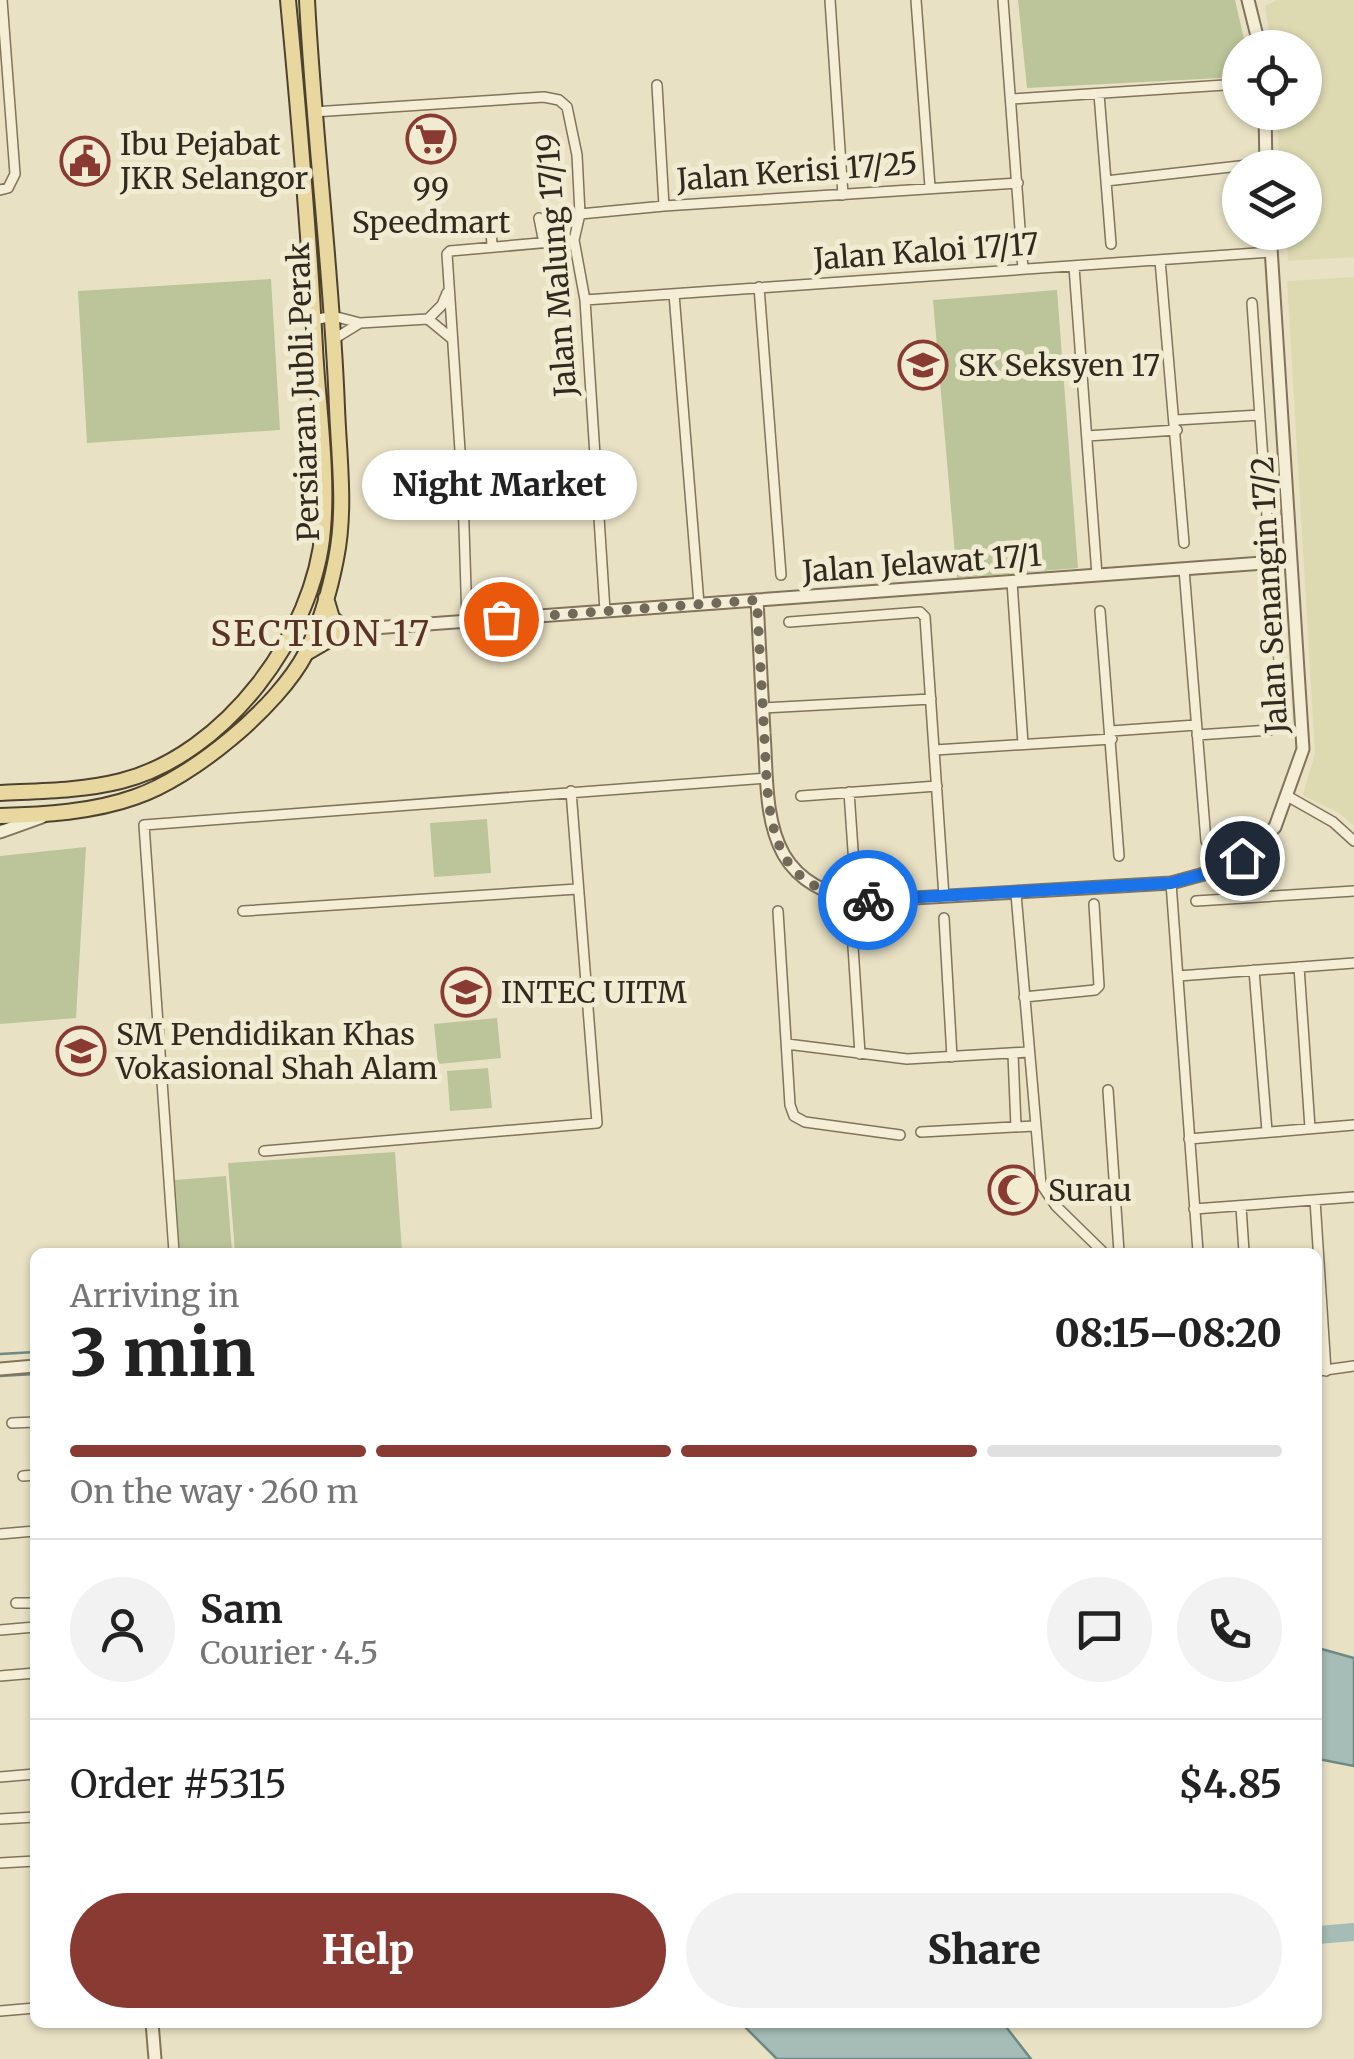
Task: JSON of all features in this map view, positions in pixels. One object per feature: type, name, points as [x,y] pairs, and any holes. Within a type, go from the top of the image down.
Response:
[{"type":"main road","name":"Persiaran Jubli Perak","points":[[0,793],[49,792],[121,781],[192,748],[254,690],[288,640],[320,557],[325,497],[288,0]]},
{"type":"main road","name":"Persiaran Jubli Perak","points":[[0,816],[56,812],[139,796],[202,762],[255,715],[305,654],[316,627],[336,560],[340,528],[333,316],[312,112],[306,0]]},
{"type":"main road","points":[[305,654],[346,630],[332,618],[326,598]]},
{"type":"main road","points":[[288,640],[298,632],[316,627]]},
{"type":"main road","points":[[49,792],[81,808]]},
{"type":"street","points":[[0,190],[8,188],[14,174],[2,0]]},
{"type":"street","points":[[830,0],[843,194]]},
{"type":"street","points":[[916,0],[930,187]]},
{"type":"street","points":[[1003,0],[1023,269]]},
{"type":"street","points":[[1248,0],[1256,30]]},
{"type":"street","points":[[657,85],[664,206]]},
{"type":"street","points":[[1011,99],[1222,85]]},
{"type":"street","points":[[1099,94],[1111,244]]},
{"type":"street","name":"Jalan Malung 17/19","points":[[312,112],[544,97],[567,106],[572,117],[580,214],[574,240],[585,300],[605,611]]},
{"type":"street","points":[[1106,181],[1222,169]]},
{"type":"street","name":"Jalan Kerisi 17/25","points":[[580,214],[1018,183]]},
{"type":"street","points":[[539,218],[544,243]]},
{"type":"street","points":[[491,226],[492,247]]},
{"type":"street","points":[[466,621],[450,251],[574,240]]},
{"type":"street","name":"Jalan Kaloi 17/17","points":[[585,300],[1271,252]]},
{"type":"street","name":"Jalan Senangin 17/2","points":[[757,600],[770,810],[784,855],[798,873],[818,888],[862,901],[1016,894],[1171,883],[1226,868],[1242,858],[1276,827],[1303,750],[1271,252]]},
{"type":"street","points":[[1160,260],[1184,543]]},
{"type":"street","points":[[1074,267],[1096,576]]},
{"type":"street","points":[[428,318],[442,306],[449,282]]},
{"type":"street","points":[[759,287],[782,575]]},
{"type":"street","points":[[674,294],[699,604]]},
{"type":"street","points":[[1252,304],[1269,545]]},
{"type":"street","points":[[314,320],[333,316],[360,322],[428,318],[453,340]]},
{"type":"street","points":[[334,339],[360,322]]},
{"type":"street","points":[[1087,436],[1260,415]]},
{"type":"street","name":"Jalan Jelawat 17/1","points":[[316,627],[346,630],[1291,562]]},
{"type":"street","points":[[1184,569],[1206,841]]},
{"type":"street","points":[[1012,582],[1024,744]]},
{"type":"street","points":[[935,750],[1112,735],[1270,730],[1283,717],[1274,591]]},
{"type":"street","points":[[1100,611],[1119,856]]},
{"type":"street","points":[[789,622],[920,612],[926,617],[944,896]]},
{"type":"street","points":[[763,708],[932,699]]},
{"type":"street","points":[[174,1248],[144,825],[767,778]]},
{"type":"street","points":[[801,796],[938,786]]},
{"type":"street","points":[[264,1151],[597,1124],[571,792]]},
{"type":"street","points":[[850,792],[854,865]]},
{"type":"street","points":[[1289,797],[1333,822],[1354,841]]},
{"type":"street","points":[[0,832],[56,812]]},
{"type":"street","points":[[1171,883],[1198,1248]]},
{"type":"street","points":[[243,911],[578,889]]},
{"type":"street","points":[[1196,901],[1354,891]]},
{"type":"street","points":[[1016,894],[1041,1184],[1056,1206],[1100,1248]]},
{"type":"street","points":[[1024,997],[1095,990],[1100,986],[1094,904]]},
{"type":"street","points":[[778,911],[790,1105],[794,1116],[805,1122],[900,1135]]},
{"type":"street","points":[[851,916],[860,1054]]},
{"type":"street","points":[[944,918],[952,1057]]},
{"type":"street","points":[[1178,976],[1354,963]]},
{"type":"street","points":[[1299,967],[1310,1128]]},
{"type":"street","points":[[1254,970],[1267,1131]]},
{"type":"street","points":[[787,1044],[906,1058],[1028,1052]]},
{"type":"street","points":[[1013,1054],[1016,1126]]},
{"type":"street","points":[[1108,1090],[1119,1248]]},
{"type":"street","points":[[1190,1139],[1354,1125]]},
{"type":"street","points":[[921,1132],[1034,1126]]},
{"type":"street","points":[[1194,1209],[1354,1197]]},
{"type":"street","points":[[1316,1200],[1318,1248]]},
{"type":"street","points":[[1242,1207],[1244,1248]]},
{"type":"street","points":[[0,1369],[30,1366]]},
{"type":"street","points":[[1322,1371],[1354,1366]]},
{"type":"street","points":[[12,1423],[30,1422]]},
{"type":"street","points":[[22,1476],[30,1475]]},
{"type":"street","points":[[0,1534],[30,1532]]},
{"type":"street","points":[[16,1604],[30,1603]]},
{"type":"street","points":[[0,1630],[30,1628]]},
{"type":"street","points":[[0,1676],[30,1673]]},
{"type":"street","points":[[0,1777],[30,1774]]},
{"type":"street","points":[[0,1819],[30,1817]]},
{"type":"street","points":[[0,1863],[30,1861]]},
{"type":"street","points":[[0,2011],[30,2008]]},
{"type":"street","points":[[152,2028],[155,2059]]},
{"type":"shaded area","points":[[1277,0],[1354,0],[1354,257],[1288,261],[1287,250],[1322,250],[1322,150],[1279,150],[1277,130],[1322,130],[1322,30],[1269,30],[1265,6]]},
{"type":"shaded area","points":[[1354,277],[1354,826],[1339,813],[1303,795],[1315,753],[1287,281]]},
{"type":"green space","points":[[1018,0],[1235,0],[1242,30],[1222,30],[1222,78],[1027,88]]},
{"type":"green space","points":[[271,279],[280,430],[87,443],[78,291]]},
{"type":"green space","points":[[1057,290],[1078,568],[957,578],[933,300]]},
{"type":"green space","points":[[487,819],[491,873],[434,877],[430,823]]},
{"type":"green space","points":[[86,847],[76,1018],[0,1024],[0,856]]},
{"type":"green space","points":[[497,1018],[501,1058],[438,1064],[434,1024]]},
{"type":"green space","points":[[488,1068],[492,1108],[450,1111],[447,1071]]},
{"type":"green space","points":[[395,1152],[402,1248],[235,1248],[228,1163]]},
{"type":"green space","points":[[226,1176],[232,1248],[180,1248],[175,1180]]},
{"type":"water","points":[[1322,1649],[1354,1658],[1354,1766],[1322,1760]]},
{"type":"water","points":[[746,2028],[1007,2028],[1031,2059],[777,2059]]},
{"type":"waterway","points":[[0,1354],[30,1352]]},
{"type":"waterway","points":[[0,1376],[30,1374]]},
{"type":"waterway","points":[[1322,1935],[1354,1932]]},
{"type":"way so far","points":[[501,619],[757,600],[770,810],[784,855],[798,873],[818,888],[838,897],[868,900]]},
{"type":"place","name":"99 Speedmart","points":[[431,139]]},
{"type":"place","name":"Ibu Pejabat JKR Selangor","points":[[85,161]]},
{"type":"place","name":"SK Seksyen 17","points":[[923,365]]},
{"type":"place","name":"Night Market","points":[[501,619]]},
{"type":"place","name":"INTEC UITM","points":[[466,992]]},
{"type":"place","name":"SM Pendidikan Khas Vokasional Shah Alam","points":[[81,1051]]},
{"type":"place","name":"Surau","points":[[1013,1190]]},
{"type":"district","name":"SECTION 17","points":[[321,634]]},
{"type":"route","points":[[868,900],[1171,883],[1226,868],[1242,858]]}]
